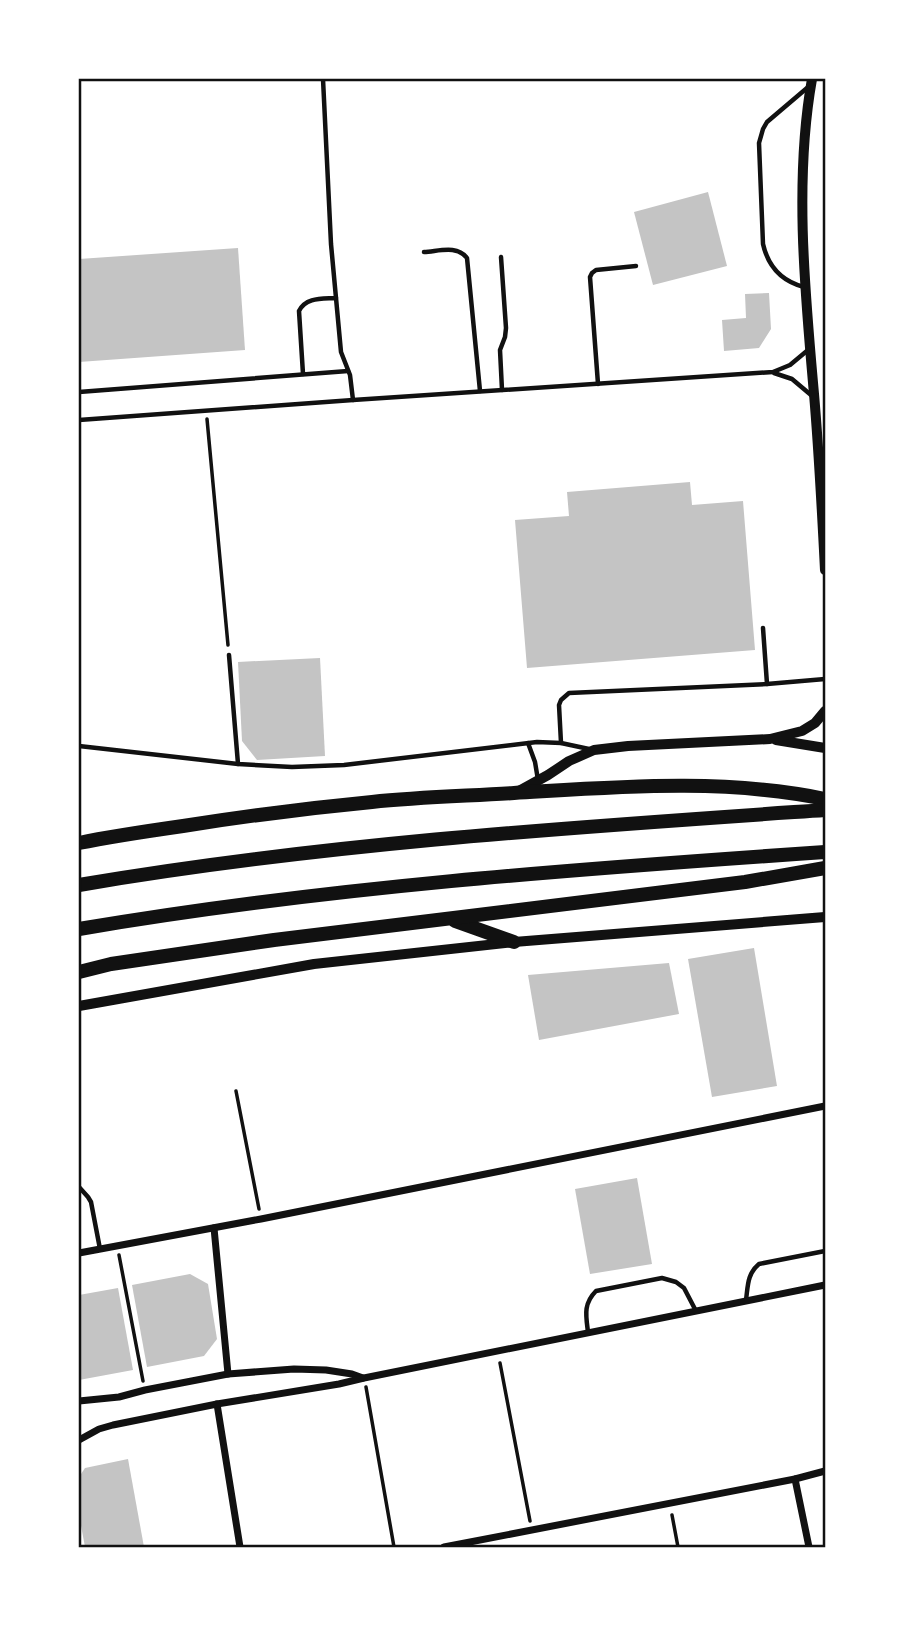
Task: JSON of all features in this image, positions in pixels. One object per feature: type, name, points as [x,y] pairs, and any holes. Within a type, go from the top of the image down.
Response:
[{"type":"main road","points":[[82,841],[304,809],[592,788],[688,785],[752,789],[825,799]]},
{"type":"main road","points":[[79,885],[327,850],[638,822],[825,810]]},
{"type":"main road","points":[[79,929],[321,895],[642,864],[825,852]]},
{"type":"main road","points":[[79,970],[274,940],[745,882],[825,868]]},
{"type":"main road","points":[[450,919],[514,942]]},
{"type":"street","points":[[811,82],[806,127],[803,229],[825,570]]},
{"type":"street","points":[[515,793],[569,761],[594,750],[770,739],[802,731],[815,723],[825,711]]},
{"type":"street","points":[[770,739],[825,748]]},
{"type":"street","points":[[79,1006],[314,964],[514,942],[825,917]]},
{"type":"street","points":[[79,1253],[261,1220],[825,1106]]},
{"type":"street","points":[[214,1228],[228,1374]]},
{"type":"street","points":[[79,1440],[113,1426],[217,1404],[327,1387],[825,1285]]},
{"type":"street","points":[[79,1402],[120,1397],[228,1374],[294,1369],[326,1370],[364,1378]]},
{"type":"street","points":[[217,1404],[240,1547]]},
{"type":"street","points":[[79,1433],[89,1434]]},
{"type":"street","points":[[444,1547],[825,1471]]},
{"type":"street","points":[[794,1479],[809,1547]]},
{"type":"lane","points":[[323,79],[331,244],[341,352],[351,379],[353,400]]},
{"type":"lane","points":[[806,287],[786,279],[770,264],[765,254],[759,143],[767,122],[811,82]]},
{"type":"lane","points":[[424,252],[457,250],[467,258],[480,391]]},
{"type":"lane","points":[[501,257],[506,328],[506,337],[500,350],[502,390]]},
{"type":"lane","points":[[598,384],[590,277],[596,270],[636,266]]},
{"type":"lane","points":[[303,374],[299,311],[301,306],[309,300],[336,298]]},
{"type":"lane","points":[[79,420],[773,372],[790,365],[810,348]]},
{"type":"lane","points":[[79,392],[348,371]]},
{"type":"lane","points":[[773,372],[792,379],[814,399]]},
{"type":"lane","points":[[763,628],[767,684]]},
{"type":"lane","points":[[229,655],[238,764]]},
{"type":"lane","points":[[561,743],[559,705],[569,693],[825,679]]},
{"type":"lane","points":[[528,743],[538,781]]},
{"type":"lane","points":[[79,746],[265,767],[320,766],[528,743],[561,743],[594,750]]},
{"type":"lane","points":[[79,1187],[91,1202],[100,1249]]},
{"type":"lane","points":[[746,1300],[750,1275],[760,1264],[825,1251]]},
{"type":"lane","points":[[588,1332],[586,1308],[589,1298],[597,1291],[662,1278],[676,1282],[684,1288],[696,1311]]},
{"type":"path","points":[[206,410],[229,655]]},
{"type":"path","points":[[236,1091],[261,1220]]},
{"type":"path","points":[[117,1246],[145,1390]]},
{"type":"path","points":[[498,1350],[531,1530]]},
{"type":"path","points":[[364,1378],[394,1547]]},
{"type":"path","points":[[670,1503],[678,1547]]},
{"type":"building","points":[[708,192],[727,266],[653,285],[634,212]]},
{"type":"building","points":[[238,248],[245,350],[79,362],[79,259]]},
{"type":"building","points":[[769,293],[771,329],[759,348],[724,351],[722,320],[746,318],[745,294]]},
{"type":"building","points":[[690,482],[692,505],[743,501],[755,650],[527,668],[515,520],[569,516],[567,492]]},
{"type":"building","points":[[320,658],[325,756],[257,760],[242,741],[238,662]]},
{"type":"building","points":[[754,948],[777,1086],[712,1097],[688,959]]},
{"type":"building","points":[[669,963],[679,1014],[539,1040],[528,975]]},
{"type":"building","points":[[637,1178],[652,1264],[590,1274],[575,1189]]},
{"type":"building","points":[[190,1274],[208,1284],[217,1339],[204,1356],[147,1367],[132,1285]]},
{"type":"building","points":[[118,1288],[133,1370],[79,1380],[79,1295]]},
{"type":"building","points":[[128,1459],[144,1547],[85,1547],[79,1515],[79,1477],[85,1468]]}]
